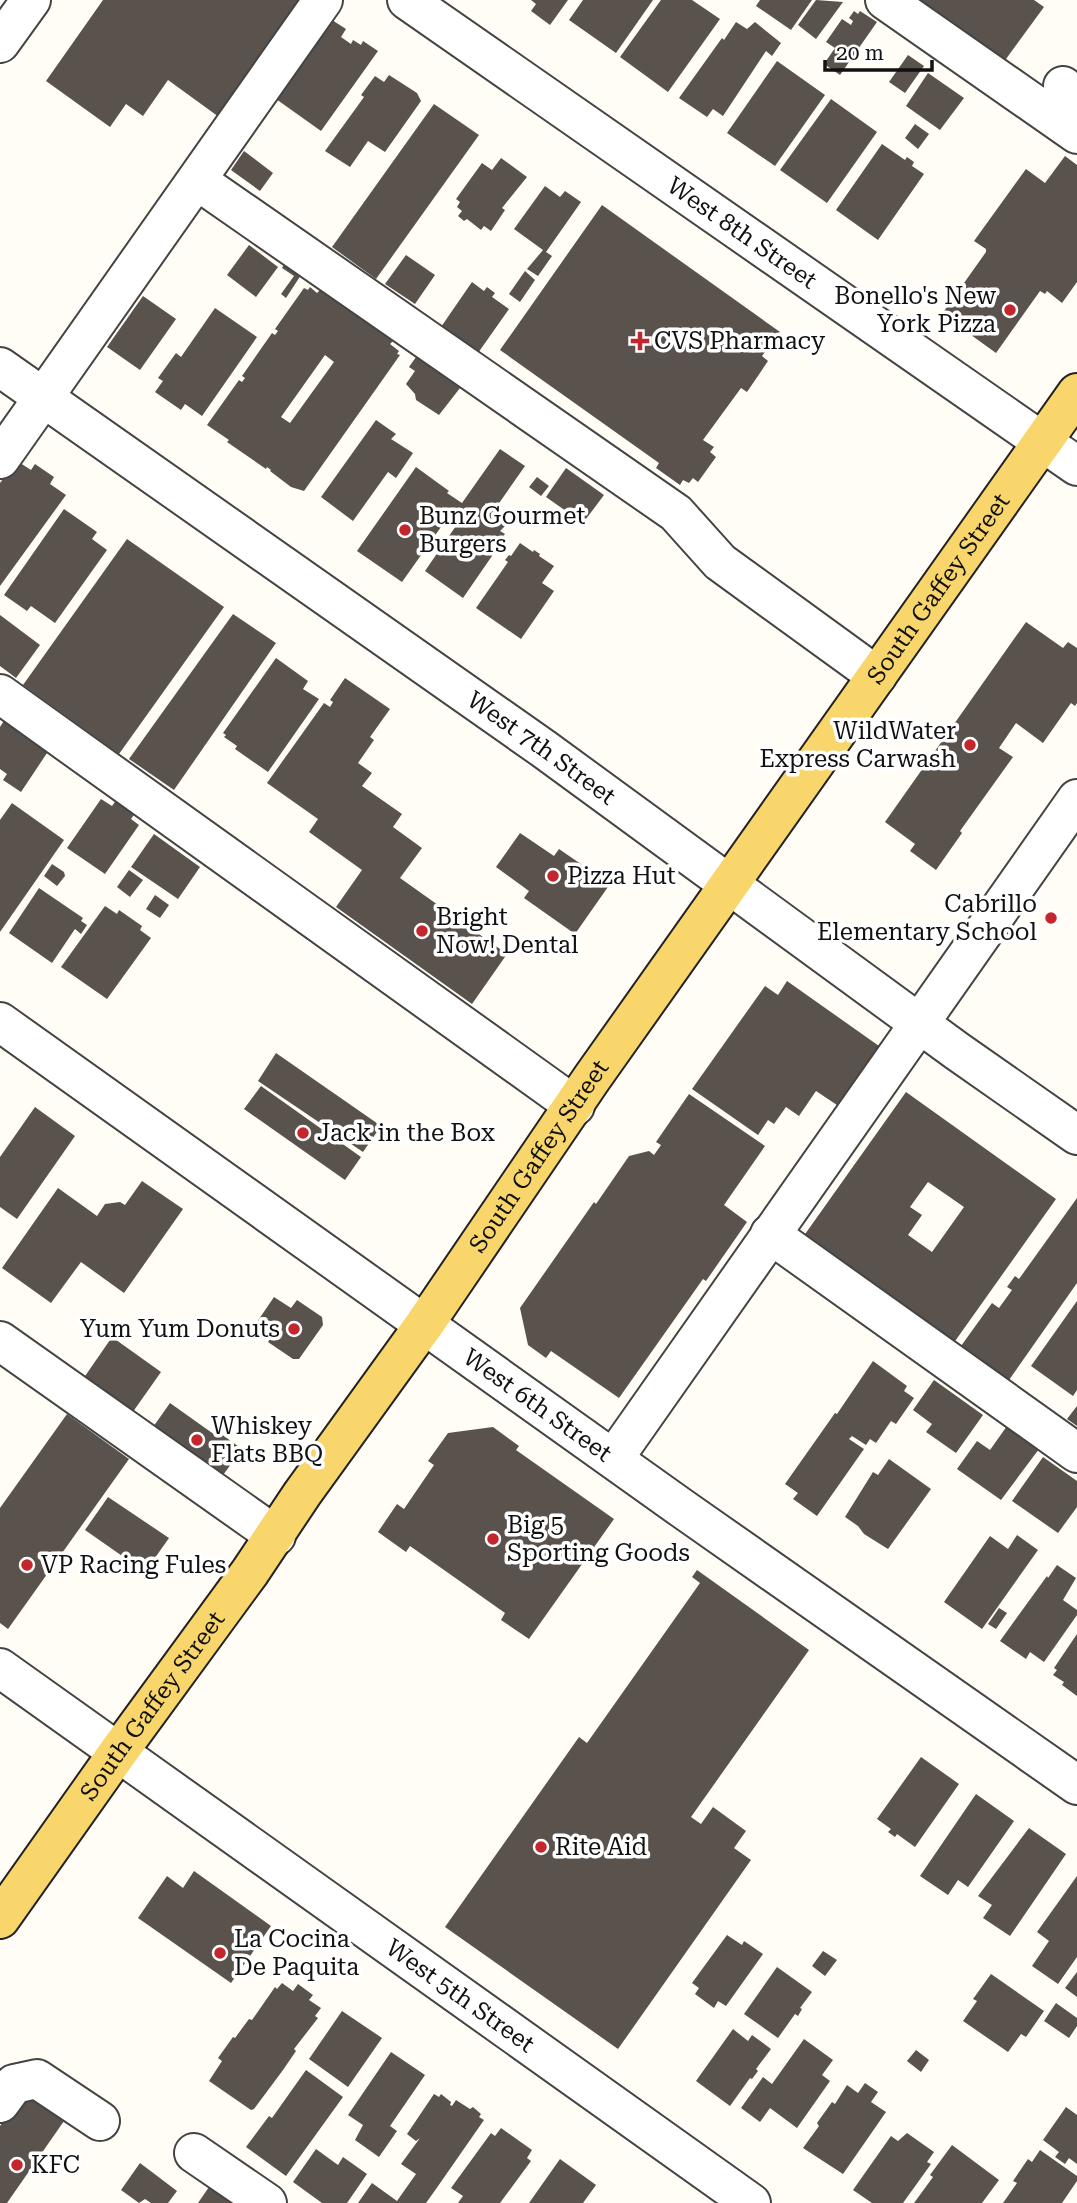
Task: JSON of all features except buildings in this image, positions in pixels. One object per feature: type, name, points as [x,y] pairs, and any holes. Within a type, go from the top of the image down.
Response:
[{"type":"main road","name":"South Gaffey Street","points":[[0,1919],[276,1536],[302,1494],[424,1325],[592,1078],[1077,393]]},
{"type":"street","points":[[0,42],[31,0]]},
{"type":"street","points":[[0,459],[323,0]]},
{"type":"street","name":"West 8th Street","points":[[407,0],[1077,466]]},
{"type":"street","points":[[885,0],[1077,134]]},
{"type":"street","points":[[198,181],[676,513],[720,562],[877,676]]},
{"type":"street","name":"West 7th Street","points":[[0,367],[544,749],[729,886],[1077,1135]]},
{"type":"street","points":[[0,694],[575,1106]]},
{"type":"street","points":[[614,1458],[1077,799]]},
{"type":"street","name":"West 6th Street","points":[[0,1022],[424,1325],[1077,1785]]},
{"type":"street","points":[[771,1234],[1077,1453]]},
{"type":"street","points":[[0,1341],[276,1536]]},
{"type":"street","name":"West 5th Street","points":[[0,1668],[751,2203]]},
{"type":"street","points":[[0,2103],[14,2084],[37,2079],[100,2121]]},
{"type":"street","points":[[194,2153],[267,2203]]},
{"type":"place","name":"Bonello's New York Pizza","points":[[1010,310]]},
{"type":"place","name":"CVS Pharmacy","points":[[640,341]]},
{"type":"place","name":"Bunz Gourmet Burgers","points":[[405,530]]},
{"type":"place","name":"WildWater Express Carwash","points":[[970,745]]},
{"type":"place","name":"Pizza Hut","points":[[553,876]]},
{"type":"place","name":"Cabrillo Elementary School","points":[[1051,918]]},
{"type":"place","name":"Bright Now! Dental","points":[[422,931]]},
{"type":"place","name":"Jack in the Box","points":[[303,1133]]},
{"type":"place","name":"Yum Yum Donuts","points":[[294,1329]]},
{"type":"place","name":"Whiskey Flats BBQ","points":[[197,1440]]},
{"type":"place","name":"Big 5 Sporting Goods","points":[[493,1539]]},
{"type":"place","name":"VP Racing Fules","points":[[27,1565]]},
{"type":"place","name":"Rite Aid","points":[[541,1847]]},
{"type":"place","name":"La Cocina De Paquita","points":[[220,1953]]},
{"type":"place","name":"KFC","points":[[17,2165]]}]
